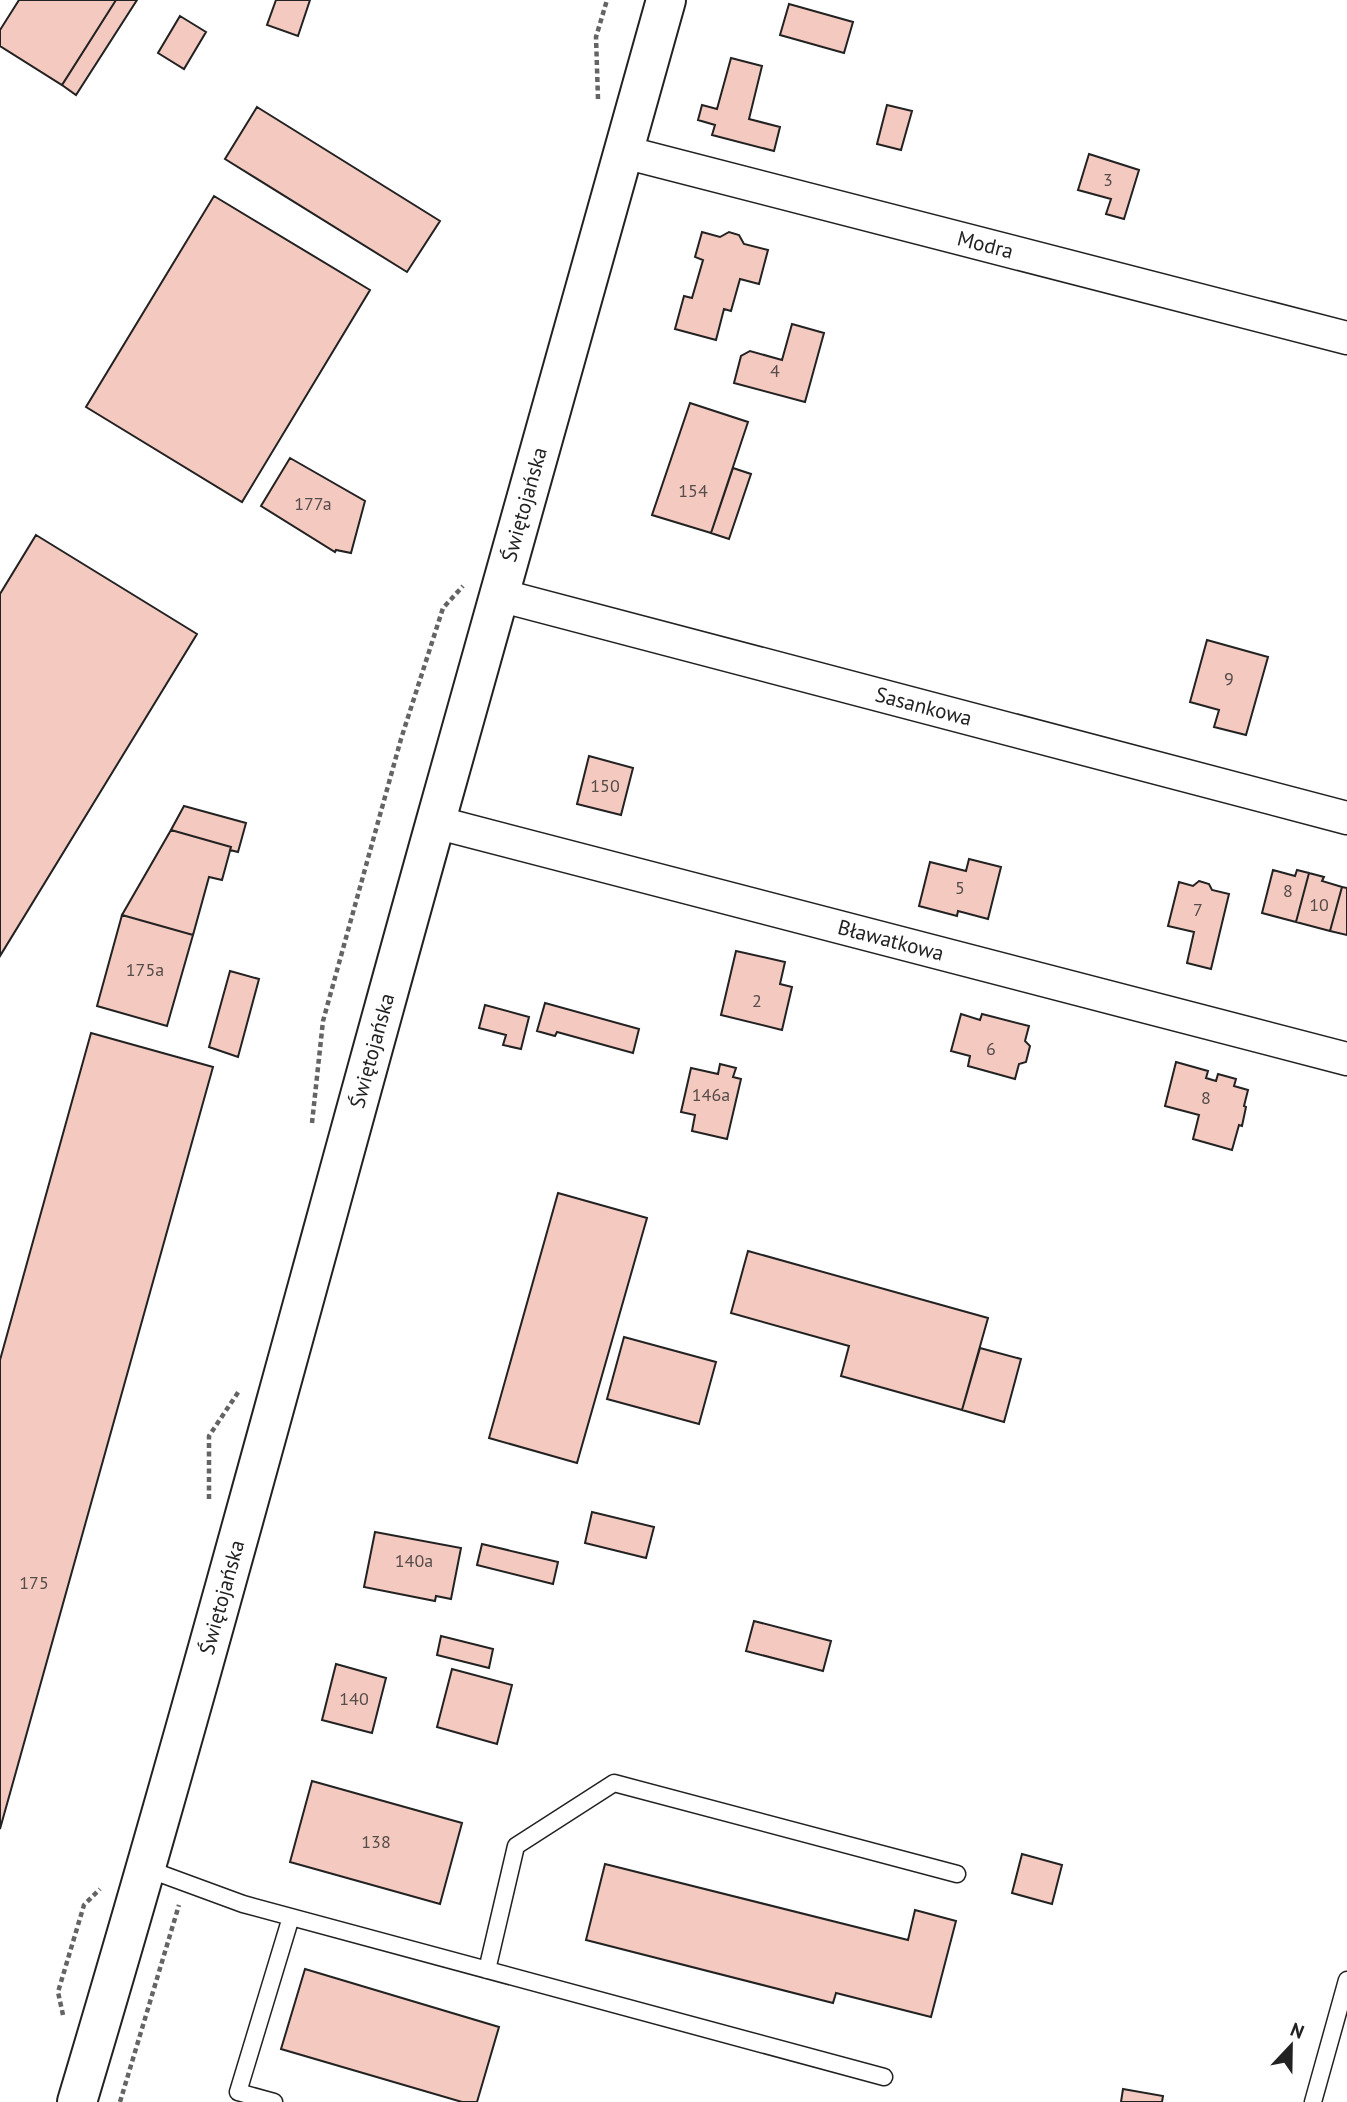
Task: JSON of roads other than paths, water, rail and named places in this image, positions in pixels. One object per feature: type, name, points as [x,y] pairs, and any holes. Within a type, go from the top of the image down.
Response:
[{"type":"street","name":"Świętojańska","points":[[77,2102],[262,1452],[435,822],[666,0]]},
{"type":"street","name":"Modra","points":[[624,152],[1347,338]]},
{"type":"street","name":"Sasankowa","points":[[499,596],[1347,818]]},
{"type":"street","name":"Bławatkowa","points":[[435,822],[1347,1059]]},
{"type":"lane","points":[[487,1970],[516,1846],[614,1783],[957,1874]]},
{"type":"lane","points":[[145,1868],[243,1904],[884,2077]]},
{"type":"lane","points":[[274,2102],[238,2092],[291,1917]]},
{"type":"lane","points":[[1313,2102],[1347,1980]]}]
